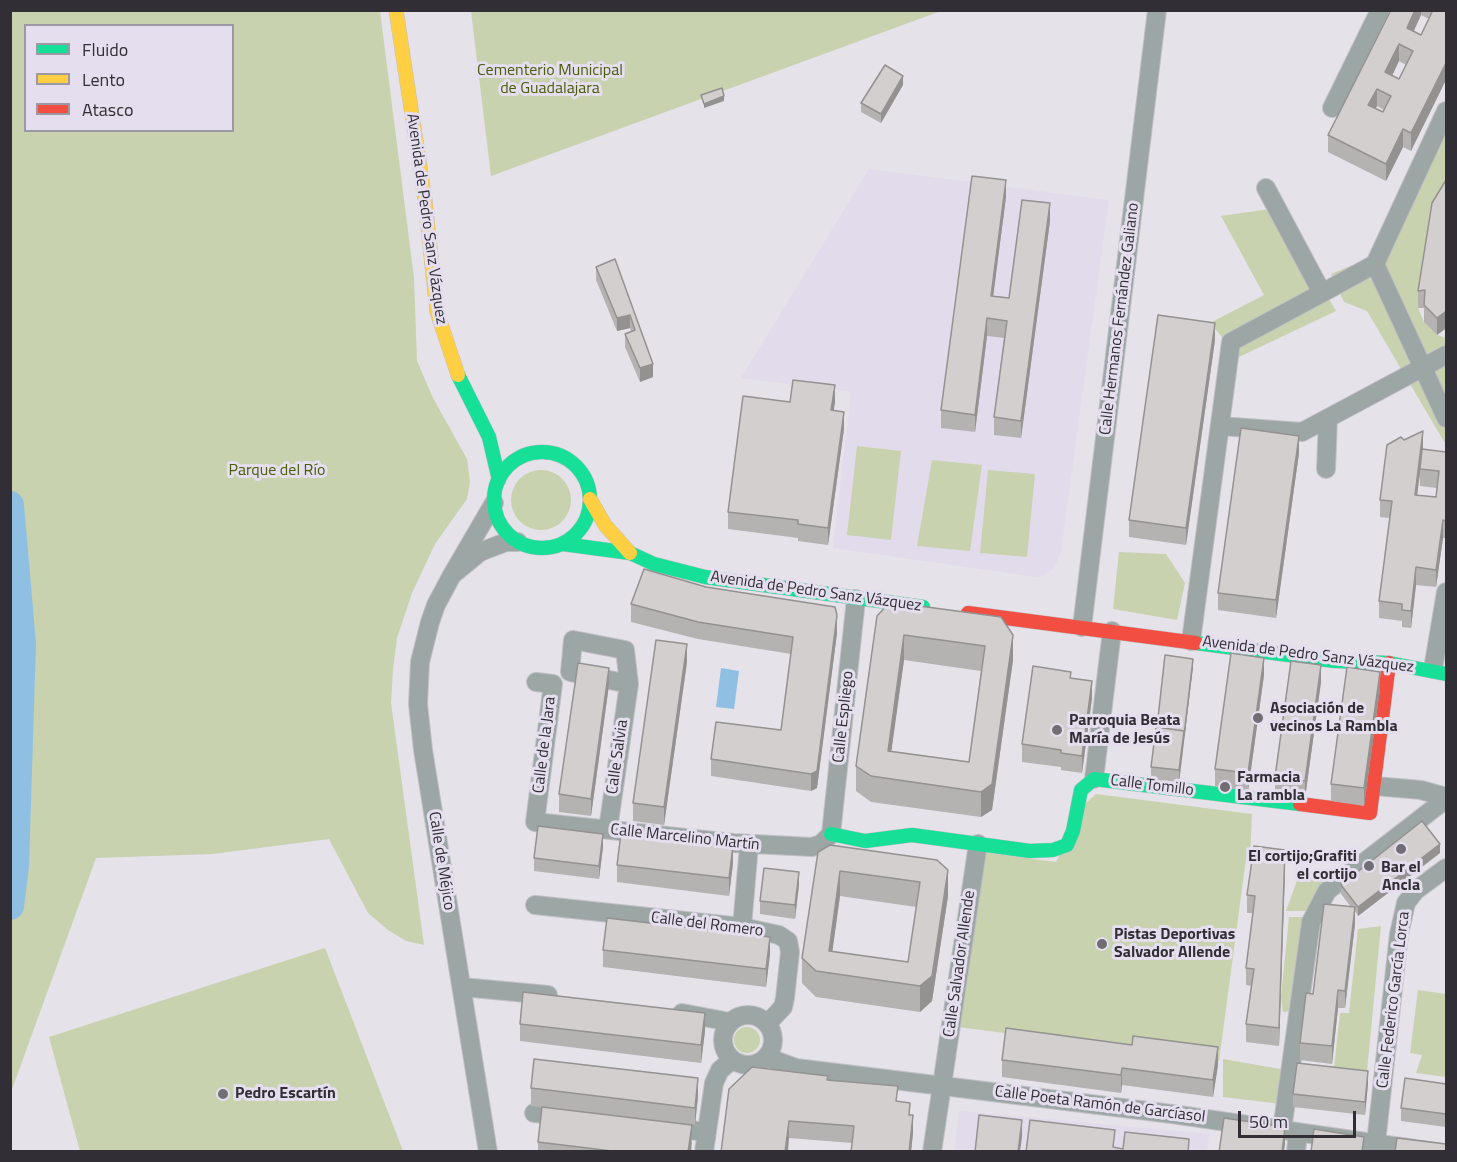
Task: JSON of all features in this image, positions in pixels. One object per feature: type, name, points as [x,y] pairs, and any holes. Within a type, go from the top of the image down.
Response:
[{"type":"street","name":"Avenida de Pedro Sanz Vázquez","points":[[396,10],[425,200],[437,312],[458,378],[481,419],[494,453],[499,480]]},
{"type":"street","name":"Calle Hermanos Fernández Galiano","points":[[1082,627],[1158,10]]},
{"type":"street","points":[[1332,108],[1380,10]]},
{"type":"street","points":[[1191,641],[1231,342],[1375,264],[1446,111]]},
{"type":"street","points":[[1266,188],[1322,293]]},
{"type":"street","points":[[1375,264],[1446,418]]},
{"type":"street","points":[[1220,426],[1302,432],[1446,355]]},
{"type":"street","points":[[1326,469],[1328,418]]},
{"type":"street","name":"Avenida de Pedro Sanz Vázquez","points":[[481,419],[510,441],[537,453]]},
{"type":"street","points":[[537,453],[559,456],[578,468],[584,477],[590,499],[589,510],[580,530],[563,543],[540,548],[518,542],[501,525],[495,502],[499,480],[519,459],[537,453]]},
{"type":"street","name":"Avenida de Pedro Sanz Vázquez","points":[[590,499],[604,525],[630,553]]},
{"type":"street","name":"Calle de Méjico","points":[[488,1152],[423,750],[418,704],[420,662],[435,604],[495,502]]},
{"type":"street","name":"Calle de Méjico","points":[[452,575],[480,552],[506,542],[518,542]]},
{"type":"street","name":"Avenida de Pedro Sanz Vázquez","points":[[563,543],[630,553],[654,564],[705,577],[936,609]]},
{"type":"street","points":[[1442,671],[1446,592]]},
{"type":"street","name":"Calle Espliego","points":[[831,834],[856,599]]},
{"type":"street","name":"Avenida de Pedro Sanz Vázquez","points":[[958,612],[1335,661],[1389,663],[1442,671]]},
{"type":"street","points":[[1094,779],[1112,631]]},
{"type":"street","name":"Calle Tomillo","points":[[831,834],[865,841],[912,835],[1030,851],[1053,850],[1067,845],[1073,831],[1081,790],[1094,779],[1357,814],[1370,813],[1389,663]]},
{"type":"street","name":"Calle de la Jara","points":[[535,822],[553,684],[536,682]]},
{"type":"street","name":"Calle Salvia","points":[[608,830],[629,684]]},
{"type":"street","points":[[1375,786],[1421,790],[1446,798]]},
{"type":"street","points":[[1296,1152],[1290,1131],[1311,922],[1327,891],[1446,798]]},
{"type":"street","name":"Calle Marcelino Martín","points":[[535,822],[802,849],[821,844],[831,834]]},
{"type":"street","name":"Calle Salvador Allende","points":[[932,1152],[978,844]]},
{"type":"street","points":[[742,927],[749,845]]},
{"type":"street","name":"Calle Federico García Lorca","points":[[1376,1147],[1399,934],[1406,903],[1415,891],[1446,867]]},
{"type":"street","name":"Calle del Romero","points":[[535,905],[742,927],[780,934],[789,945],[785,999],[775,1017],[767,1024]]},
{"type":"street","points":[[462,987],[565,998]]},
{"type":"street","points":[[659,1010],[718,1017],[730,1022],[749,1015],[767,1024],[773,1041],[766,1057],[753,1065],[732,1060],[723,1041],[730,1022]]},
{"type":"street","name":"Calle Poeta Ramón de Garcíasol","points":[[766,1057],[796,1068],[1290,1131],[1376,1147],[1435,1152]]},
{"type":"street","points":[[704,1152],[717,1076],[732,1060]]},
{"type":"street","points":[[534,1113],[580,1118]]},
{"type":"street","points":[[649,1125],[707,1132]]},
{"type":"shaded area","points":[[869,169],[1109,200],[1061,552],[1054,568],[1044,575],[1036,577],[833,548],[851,392],[741,378]]},
{"type":"shaded area","points":[[959,1111],[1209,1134],[1207,1151],[954,1152]]},
{"type":"green space","name":"Parque del Río","points":[[11,10],[380,11],[414,278],[417,361],[433,398],[467,459],[470,482],[467,499],[435,544],[412,593],[397,638],[393,669],[391,703],[424,945],[406,941],[388,930],[368,913],[329,839],[213,854],[96,858],[11,1092]]},
{"type":"green space","name":"Cementerio Municipal de Guadalajara","points":[[471,11],[941,11],[491,176]]},
{"type":"green space","points":[[1446,102],[1446,197],[1418,308],[1424,322],[1437,335],[1446,338],[1446,445],[1367,311],[1344,302],[1331,274],[1372,257]]},
{"type":"green space","points":[[1277,208],[1336,311],[1239,357],[1210,323],[1264,295],[1221,216]]},
{"type":"green space","points":[[857,446],[901,451],[891,540],[847,535]]},
{"type":"green space","points":[[932,460],[982,465],[970,551],[917,546]]},
{"type":"green space","points":[[541,470],[558,475],[566,483],[571,500],[566,517],[558,525],[541,530],[524,525],[516,517],[511,500],[516,483],[524,475]]},
{"type":"green space","points":[[988,470],[1035,474],[1027,557],[980,553]]},
{"type":"green space","points":[[1119,552],[1166,554],[1185,583],[1177,620],[1113,609]]},
{"type":"green space","name":"Pistas Deportivas Salvador Allende","points":[[1096,794],[1252,814],[1250,859],[1246,859],[1219,1061],[958,1027],[981,852],[1056,862],[1085,804]]},
{"type":"green space","points":[[1298,878],[1332,879],[1317,911],[1286,911]]},
{"type":"green space","points":[[1289,917],[1310,917],[1295,1011],[1283,1012],[1281,997]]},
{"type":"green space","points":[[1381,926],[1367,1071],[1334,1068],[1340,1013],[1349,1013],[1358,929]]},
{"type":"green space","name":"Pedro Escartín","points":[[325,948],[403,1151],[80,1151],[49,1037]]},
{"type":"green space","points":[[1418,990],[1446,994],[1446,1077],[1416,1073],[1422,1055],[1410,1053]]},
{"type":"green space","points":[[747,1027],[756,1031],[760,1040],[756,1049],[747,1053],[738,1049],[734,1040],[738,1031]]},
{"type":"green space","points":[[1223,1059],[1286,1070],[1281,1104],[1223,1097]]},
{"type":"water","points":[[721,668],[739,671],[734,709],[716,707]]},
{"type":"building","points":[[1391,10],[1415,10],[1407,28],[1421,35],[1433,10],[1446,10],[1446,63],[1411,133],[1403,129],[1386,164],[1328,135]],"holes":[[[1399,44],[1413,51],[1399,79],[1385,72]],[[1377,89],[1391,96],[1383,112],[1368,105]]]},
{"type":"building","points":[[885,65],[903,76],[881,114],[861,103]]},
{"type":"building","points":[[722,88],[724,96],[704,104],[701,95]]},
{"type":"building","points":[[972,176],[1006,180],[991,296],[1009,298],[1022,200],[1050,203],[1021,421],[994,417],[1007,321],[987,318],[975,415],[941,410]]},
{"type":"building","points":[[1446,180],[1446,314],[1445,312],[1437,318],[1424,305],[1425,290],[1418,291],[1432,203]]},
{"type":"building","points":[[615,259],[653,364],[640,368],[625,334],[635,330],[630,315],[617,318],[596,267]]},
{"type":"building","points":[[1158,315],[1215,323],[1186,528],[1129,520]]},
{"type":"building","points":[[793,380],[835,385],[831,410],[844,412],[828,528],[798,524],[798,520],[728,512],[743,396],[790,402]]},
{"type":"building","points":[[1241,428],[1299,436],[1276,600],[1218,593]]},
{"type":"building","points":[[1423,431],[1415,495],[1436,497],[1439,471],[1420,469],[1422,449],[1446,452],[1446,521],[1443,520],[1436,570],[1416,567],[1411,611],[1402,610],[1402,604],[1379,601],[1392,501],[1380,500],[1387,445],[1401,437],[1404,440]]},
{"type":"building","points":[[644,569],[706,587],[835,607],[837,615],[817,771],[811,774],[711,759],[716,722],[781,730],[793,637],[698,622],[631,604]]},
{"type":"building","points":[[890,602],[1001,617],[1013,635],[992,784],[981,792],[871,776],[856,766],[877,616]],"holes":[[[904,635],[985,646],[969,762],[888,751]]]},
{"type":"building","points":[[656,640],[687,644],[664,807],[633,803]]},
{"type":"building","points":[[1231,653],[1264,658],[1248,773],[1215,769]]},
{"type":"building","points":[[1165,655],[1193,659],[1184,735],[1184,731],[1157,727]]},
{"type":"building","points":[[1291,661],[1321,665],[1305,781],[1275,777]]},
{"type":"building","points":[[578,663],[609,668],[591,799],[559,794]]},
{"type":"building","name":"Parroquia Beata María de Jesús","points":[[1033,666],[1071,672],[1070,678],[1092,681],[1082,756],[1022,744]]},
{"type":"building","points":[[1347,667],[1380,672],[1364,788],[1331,784]]},
{"type":"building","points":[[1156,727],[1184,731],[1179,770],[1151,767]]},
{"type":"building","points":[[1422,821],[1440,844],[1358,907],[1341,885]]},
{"type":"building","points":[[538,826],[603,834],[599,866],[534,858]]},
{"type":"building","points":[[621,833],[733,846],[729,878],[617,865]]},
{"type":"building","points":[[830,845],[937,860],[948,870],[932,976],[920,986],[816,971],[802,958],[818,852]],"holes":[[[840,871],[920,882],[908,962],[829,951]]]},
{"type":"building","points":[[1254,846],[1285,850],[1279,1028],[1246,1024],[1254,969],[1246,968],[1255,896],[1247,895]]},
{"type":"building","points":[[764,868],[799,872],[795,905],[760,901]]},
{"type":"building","points":[[1324,904],[1355,907],[1345,991],[1338,990],[1332,1046],[1300,1043],[1306,993],[1313,994]]},
{"type":"building","points":[[607,918],[770,937],[766,969],[603,950]]},
{"type":"building","points":[[523,992],[705,1013],[701,1045],[520,1024]]},
{"type":"building","points":[[1006,1028],[1132,1045],[1133,1036],[1218,1047],[1213,1080],[1122,1068],[1121,1075],[1002,1060]]},
{"type":"building","points":[[534,1059],[698,1078],[695,1108],[531,1088]]},
{"type":"building","points":[[1297,1063],[1368,1071],[1365,1102],[1293,1094]]},
{"type":"building","points":[[752,1067],[828,1076],[827,1080],[898,1086],[896,1101],[910,1103],[909,1115],[913,1115],[909,1152],[851,1152],[854,1126],[789,1121],[785,1152],[721,1152],[729,1089]]},
{"type":"building","points":[[1405,1078],[1446,1084],[1446,1114],[1401,1108]]},
{"type":"building","points":[[542,1107],[692,1125],[688,1152],[620,1152],[538,1142]]},
{"type":"building","points":[[979,1115],[1022,1120],[1018,1152],[975,1152]]},
{"type":"building","points":[[1224,1118],[1285,1127],[1282,1152],[1219,1152]]},
{"type":"building","points":[[1030,1120],[1115,1130],[1113,1147],[1123,1149],[1125,1132],[1189,1139],[1188,1152],[1026,1152]]},
{"type":"building","points":[[1314,1129],[1364,1137],[1362,1152],[1311,1152]]},
{"type":"building","points":[[1397,1138],[1446,1144],[1446,1152],[1395,1152]]},
{"type":"waterway","points":[[10,505],[22,644],[15,866],[10,906]]},
{"type":"traffic: fast","points":[[458,375],[489,437],[499,480]]},
{"type":"traffic: fast","points":[[542,452],[560,456],[576,466],[586,482],[590,500],[586,518],[576,534],[560,544],[542,548],[524,544],[508,534],[498,518],[494,500],[498,482],[508,466],[524,456],[542,452]]},
{"type":"traffic: fast","points":[[563,544],[630,553],[654,564],[705,577],[923,607]]},
{"type":"traffic: fast","points":[[1196,643],[1335,661],[1389,663],[1446,674]]},
{"type":"traffic: fast","points":[[831,834],[865,841],[912,835],[1030,851],[1053,850],[1067,845],[1073,831],[1081,790],[1094,779],[1300,804]]},
{"type":"traffic: slow","points":[[396,10],[425,200],[437,312],[458,375]]},
{"type":"traffic: slow","points":[[590,499],[605,525],[630,553]]},
{"type":"traffic: jam","points":[[968,613],[1196,643]]},
{"type":"traffic: jam","points":[[1300,804],[1370,813],[1389,663]]},
{"type":"place","name":"Asociación de vecinos La Rambla","points":[[1258,718]]},
{"type":"place","name":"Parroquia Beata María de Jesús","points":[[1057,730]]},
{"type":"place","name":"Farmacia La rambla","points":[[1225,787]]},
{"type":"place","name":"Bar el Ancla","points":[[1401,849]]},
{"type":"place","name":"El cortijo;Grafiti el cortijo","points":[[1369,866]]},
{"type":"place","name":"Pistas Deportivas Salvador Allende","points":[[1102,944]]},
{"type":"place","name":"Pedro Escartín","points":[[223,1094]]}]
